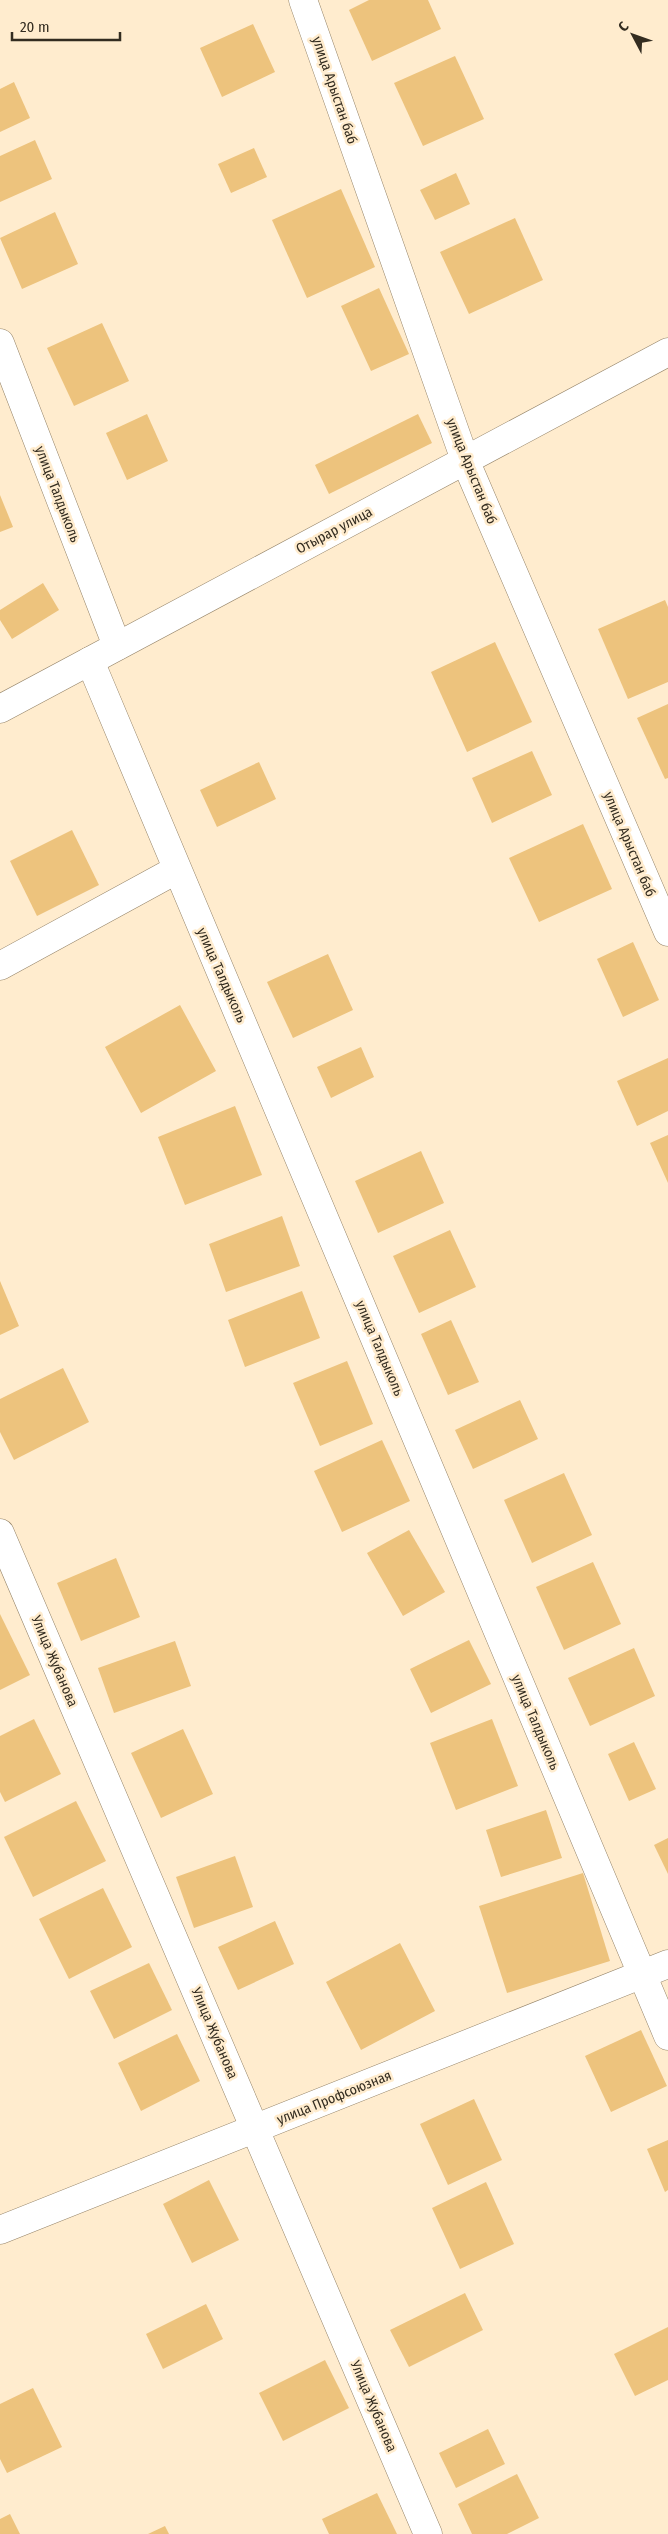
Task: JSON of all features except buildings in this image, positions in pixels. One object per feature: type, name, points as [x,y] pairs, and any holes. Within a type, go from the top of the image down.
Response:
[{"type":"street","name":"улица Арыстан баб","points":[[303,0],[466,460],[668,932]]},
{"type":"street","name":"улица Талдыколь","points":[[0,343],[117,646]]},
{"type":"street","name":"Отырар улица","points":[[0,708],[668,352]]},
{"type":"street","name":"улица Талдыколь","points":[[90,661],[176,870],[270,1085],[668,2036]]},
{"type":"street","points":[[0,966],[176,870]]},
{"type":"street","name":"Улица Жубанова","points":[[0,1533],[428,2534]]},
{"type":"street","name":"улица Профсоюзная","points":[[0,2230],[668,1964]]}]
